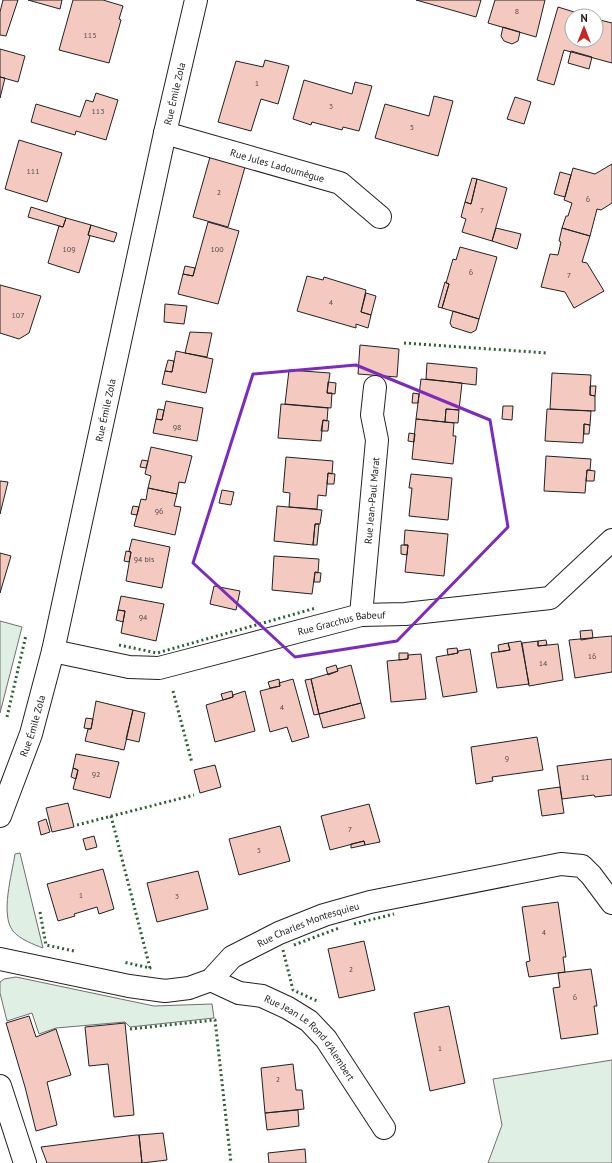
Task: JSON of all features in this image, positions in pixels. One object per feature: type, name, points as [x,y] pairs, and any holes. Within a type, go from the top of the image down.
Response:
[{"type":"street","name":"Rue Émile Zola","points":[[0,816],[31,734],[53,650],[165,133],[196,0]]},
{"type":"street","name":"Rue Jules Ladoumègue","points":[[165,133],[340,183],[380,217]]},
{"type":"street","name":"Rue Jean-Paul Marat","points":[[361,616],[377,440],[372,415],[375,387]]},
{"type":"street","name":"Rue Gracchus Babeuf","points":[[53,650],[129,667],[159,668],[361,616],[405,614],[550,598],[612,540]]},
{"type":"street","name":"Rue Charles Montesquieu","points":[[0,959],[129,986],[165,991],[188,988],[211,980],[232,957],[279,933],[324,914],[370,902],[561,864],[582,866],[592,875],[612,903]]},
{"type":"street","name":"Rue Jean Le Rond d'Alembert","points":[[211,980],[239,993],[262,996],[288,1008],[309,1021],[326,1039],[384,1128]]},
{"type":"street","points":[[0,1086],[25,1163]]},
{"type":"highlighted area","points":[[356,365],[490,420],[508,527],[397,641],[295,657],[193,563],[253,374]]},
{"type":"green space","points":[[0,621],[22,627],[0,713]]},
{"type":"green space","points":[[20,853],[43,948],[19,937],[9,924],[7,915],[8,894],[15,854]]},
{"type":"green space","points":[[16,977],[154,1006],[212,1004],[214,1018],[130,1027],[125,1022],[56,1028],[39,1034],[32,1013],[7,1021],[0,993],[0,982],[4,979]]},
{"type":"green space","points":[[612,1060],[612,1163],[488,1163],[502,1125],[493,1079]]},
{"type":"building","points":[[3,0],[18,0],[6,36],[0,35],[0,12]]},
{"type":"building","points":[[28,0],[62,0],[60,9]]},
{"type":"building","points":[[73,0],[103,0],[123,6],[119,19],[121,20],[109,63],[59,50]]},
{"type":"building","points":[[416,0],[481,0],[476,17]]},
{"type":"building","points":[[495,0],[545,0],[536,37],[488,23]]},
{"type":"building","points":[[558,7],[564,9],[564,48],[604,48],[604,21],[612,23],[612,63],[564,50],[554,85],[537,80]]},
{"type":"building","points":[[503,27],[520,32],[518,41],[512,44],[504,41],[501,36]]},
{"type":"building","points":[[0,49],[25,56],[18,82],[0,77]]},
{"type":"building","points":[[571,51],[592,57],[589,69],[568,63]]},
{"type":"building","points":[[265,60],[289,66],[278,104],[261,99],[251,131],[218,122],[236,61],[263,67]]},
{"type":"building","points":[[0,77],[5,78],[0,98]]},
{"type":"building","points":[[304,80],[352,94],[355,82],[372,86],[359,131],[343,127],[342,130],[312,122],[311,125],[293,119]]},
{"type":"building","points":[[96,93],[118,100],[106,140],[76,131],[75,135],[31,122],[36,104],[80,117],[86,100],[93,102]]},
{"type":"building","points":[[434,96],[453,101],[438,156],[375,138],[385,104],[429,116]]},
{"type":"building","points":[[515,97],[531,102],[524,124],[507,119]]},
{"type":"building","points":[[19,140],[62,153],[47,202],[5,189]]},
{"type":"building","points":[[210,157],[245,167],[228,227],[193,217]]},
{"type":"building","points":[[612,164],[612,203],[601,210],[597,209],[590,236],[562,228],[572,203],[564,200],[573,168],[595,174]]},
{"type":"building","points":[[560,172],[571,175],[565,197],[554,194]]},
{"type":"building","points":[[472,178],[477,179],[471,204],[465,202]]},
{"type":"building","points":[[477,179],[507,188],[492,241],[462,232],[466,219],[461,217],[465,202],[471,204]]},
{"type":"building","points":[[31,207],[66,218],[63,227],[28,217]]},
{"type":"building","points":[[66,218],[91,225],[88,235],[90,236],[79,273],[48,263],[59,226],[63,227]]},
{"type":"building","points":[[208,222],[239,231],[218,304],[178,294],[183,274],[193,276]]},
{"type":"building","points":[[91,225],[117,233],[114,242],[88,235]]},
{"type":"building","points":[[496,228],[521,234],[517,249],[492,241]]},
{"type":"building","points":[[562,228],[590,236],[582,262],[587,263],[604,291],[574,308],[565,292],[541,287],[550,254],[558,255]]},
{"type":"building","points":[[460,247],[497,257],[479,319],[442,308],[449,284],[446,283],[453,259],[456,260]]},
{"type":"building","points":[[185,266],[195,268],[193,276],[183,274]]},
{"type":"building","points":[[307,276],[323,280],[324,277],[366,290],[361,312],[371,315],[368,328],[356,324],[356,328],[297,311]]},
{"type":"building","points":[[445,282],[449,284],[442,308],[438,307]]},
{"type":"building","points":[[0,285],[41,296],[29,333],[19,339],[0,333]]},
{"type":"building","points":[[366,293],[376,296],[371,315],[361,312]]},
{"type":"building","points":[[165,304],[187,306],[184,324],[164,322]]},
{"type":"building","points":[[453,311],[479,319],[476,330],[471,333],[452,327],[450,323]]},
{"type":"building","points":[[190,332],[212,333],[207,357],[185,353]]},
{"type":"building","points":[[360,345],[399,349],[397,377],[358,374]]},
{"type":"building","points":[[176,351],[213,359],[206,393],[162,384],[165,371],[172,372]]},
{"type":"building","points":[[168,360],[174,361],[172,372],[165,371]]},
{"type":"building","points":[[427,363],[477,368],[476,385],[426,379]]},
{"type":"building","points":[[289,370],[330,373],[327,393],[332,393],[331,408],[285,404]]},
{"type":"building","points":[[552,373],[591,375],[590,395],[595,396],[595,411],[550,409]]},
{"type":"building","points":[[421,379],[462,383],[459,410],[446,409],[445,422],[416,419]]},
{"type":"building","points":[[328,382],[336,383],[335,394],[327,393]]},
{"type":"building","points":[[590,386],[596,386],[595,396],[590,395]]},
{"type":"building","points":[[413,393],[419,394],[418,403],[412,403]]},
{"type":"building","points":[[166,401],[203,408],[197,441],[153,433],[156,419],[162,420]]},
{"type":"building","points":[[281,404],[328,408],[327,421],[323,420],[321,441],[278,438]]},
{"type":"building","points":[[503,406],[513,406],[512,420],[502,419]]},
{"type":"building","points":[[158,409],[164,410],[162,420],[156,419]]},
{"type":"building","points":[[446,409],[459,410],[458,423],[445,422]]},
{"type":"building","points":[[547,409],[591,411],[590,425],[584,424],[583,443],[545,441]]},
{"type":"building","points":[[416,419],[454,423],[453,436],[456,436],[453,464],[412,459]]},
{"type":"building","points":[[323,420],[329,421],[328,431],[321,431]]},
{"type":"building","points":[[584,424],[590,425],[589,434],[584,434]]},
{"type":"building","points":[[409,433],[415,434],[414,442],[408,441]]},
{"type":"building","points":[[151,447],[192,456],[185,483],[179,482],[177,494],[148,488],[151,476],[145,474]]},
{"type":"building","points":[[546,456],[591,459],[590,470],[587,470],[585,493],[544,491]]},
{"type":"building","points":[[286,457],[333,461],[332,474],[328,473],[326,496],[318,495],[317,509],[289,507],[290,493],[283,492]]},
{"type":"building","points":[[142,460],[148,461],[146,468],[140,467]]},
{"type":"building","points":[[587,470],[595,471],[594,481],[586,481]]},
{"type":"building","points":[[328,473],[335,474],[334,484],[327,484]]},
{"type":"building","points":[[411,474],[452,478],[448,520],[409,516],[412,488],[409,488]]},
{"type":"building","points":[[0,481],[8,482],[0,514]]},
{"type":"building","points":[[148,488],[177,494],[174,506],[181,507],[175,535],[134,526],[141,499],[146,500]]},
{"type":"building","points":[[222,490],[234,492],[231,505],[219,503]]},
{"type":"building","points":[[133,506],[139,507],[137,515],[131,514]]},
{"type":"building","points":[[277,506],[322,510],[320,524],[315,524],[313,545],[274,541]]},
{"type":"building","points":[[315,524],[319,524],[317,545],[313,545]]},
{"type":"building","points":[[405,530],[448,534],[444,576],[405,572],[408,545],[404,545]]},
{"type":"building","points":[[132,539],[170,547],[162,588],[126,581],[131,552],[129,551]]},
{"type":"building","points":[[401,545],[408,545],[407,555],[401,554]]},
{"type":"building","points":[[126,551],[131,552],[129,562],[124,561]]},
{"type":"building","points":[[0,553],[11,556],[0,593]]},
{"type":"building","points":[[274,556],[319,559],[318,573],[315,572],[312,594],[272,590]]},
{"type":"building","points":[[315,572],[321,573],[320,582],[314,582]]},
{"type":"building","points":[[214,586],[240,591],[236,610],[210,604]]},
{"type":"building","points":[[121,596],[164,604],[156,641],[121,633],[125,611],[118,610]]},
{"type":"building","points":[[118,610],[125,611],[123,622],[116,620]]},
{"type":"building","points":[[592,630],[593,638],[581,640],[580,631]]},
{"type":"building","points":[[612,636],[612,672],[575,678],[569,640]]},
{"type":"building","points":[[546,640],[547,645],[538,646],[538,641]]},
{"type":"building","points":[[521,641],[529,684],[497,688],[491,653],[510,650],[508,643]]},
{"type":"building","points":[[538,641],[538,646],[558,644],[563,680],[529,686],[522,643]]},
{"type":"building","points":[[508,643],[510,650],[499,652],[498,645]]},
{"type":"building","points":[[457,648],[458,653],[448,655],[447,649]]},
{"type":"building","points":[[470,649],[477,692],[443,697],[436,657]]},
{"type":"building","points":[[399,653],[408,653],[408,659],[399,660]]},
{"type":"building","points":[[421,654],[426,699],[391,702],[387,661],[408,659],[408,655]]},
{"type":"building","points":[[336,665],[338,671],[328,675],[326,668]]},
{"type":"building","points":[[351,665],[361,703],[319,714],[311,679],[338,671],[337,669]]},
{"type":"building","points":[[279,679],[280,686],[270,688],[268,682]]},
{"type":"building","points":[[293,679],[309,737],[292,742],[287,727],[270,732],[260,691],[280,686],[279,683]]},
{"type":"building","points":[[311,679],[319,714],[314,715],[305,680]]},
{"type":"building","points":[[232,691],[233,697],[223,700],[221,694]]},
{"type":"building","points":[[245,691],[255,731],[215,742],[206,705],[233,697],[233,695]]},
{"type":"building","points":[[96,701],[133,710],[124,750],[85,741],[88,729],[91,729]]},
{"type":"building","points":[[361,703],[365,718],[323,728],[319,714]]},
{"type":"building","points":[[133,710],[145,713],[139,742],[126,739]]},
{"type":"building","points":[[86,718],[93,719],[91,729],[84,728]]},
{"type":"building","points":[[537,737],[543,770],[492,777],[493,781],[476,784],[471,747]]},
{"type":"building","points":[[76,754],[119,762],[110,798],[73,789],[78,770],[73,768]]},
{"type":"building","points":[[612,759],[612,795],[595,797],[594,795],[562,799],[557,766]]},
{"type":"building","points":[[215,765],[221,787],[200,793],[194,770]]},
{"type":"building","points":[[73,768],[78,770],[76,779],[71,777]]},
{"type":"building","points":[[560,787],[564,813],[542,816],[538,790]]},
{"type":"building","points":[[68,803],[74,827],[52,832],[46,808]]},
{"type":"building","points":[[369,804],[380,842],[365,845],[364,841],[330,850],[321,816]]},
{"type":"building","points":[[46,819],[50,832],[41,835],[38,822]]},
{"type":"building","points":[[280,826],[290,861],[239,875],[229,839]]},
{"type":"building","points":[[94,836],[97,847],[86,850],[83,839]]},
{"type":"building","points":[[364,841],[365,845],[351,848],[351,844]]},
{"type":"building","points":[[103,869],[114,909],[99,914],[97,907],[58,921],[47,884]]},
{"type":"building","points":[[198,871],[208,909],[157,922],[147,883]]},
{"type":"building","points":[[558,902],[566,957],[563,957],[565,972],[529,977],[526,962],[530,961],[522,907]]},
{"type":"building","points":[[364,941],[375,990],[339,998],[328,949]]},
{"type":"building","points":[[591,969],[597,1006],[594,1006],[598,1034],[561,1039],[553,988],[560,987],[558,973]]},
{"type":"building","points":[[449,1006],[465,1083],[430,1091],[414,1013]]},
{"type":"building","points":[[29,1016],[36,1037],[56,1029],[71,1075],[47,1082],[57,1125],[36,1131],[6,1023]]},
{"type":"building","points":[[125,1023],[134,1115],[114,1117],[108,1064],[89,1066],[85,1027]]},
{"type":"building","points":[[293,1064],[296,1090],[302,1090],[304,1109],[265,1113],[261,1068]]},
{"type":"building","points":[[298,1110],[299,1126],[267,1130],[265,1113]]},
{"type":"building","points":[[163,1133],[167,1160],[142,1163],[139,1135]]},
{"type":"building","points":[[139,1135],[142,1163],[47,1163],[41,1147]]},
{"type":"building","points":[[305,1149],[306,1163],[269,1163],[268,1153]]},
{"type":"hedge","points":[[404,343],[547,353]]},
{"type":"hedge","points":[[119,645],[157,653],[316,608]]},
{"type":"hedge","points":[[7,717],[26,635]]},
{"type":"hedge","points":[[173,691],[192,763]]},
{"type":"hedge","points":[[77,825],[194,795]]},
{"type":"hedge","points":[[111,816],[150,968],[123,962]]},
{"type":"hedge","points":[[40,912],[46,945],[74,951]]},
{"type":"hedge","points":[[354,924],[394,914]]},
{"type":"hedge","points":[[294,945],[339,928]]},
{"type":"hedge","points":[[283,950],[293,990],[317,1001]]},
{"type":"hedge","points":[[130,1029],[215,1020],[231,1163]]}]
